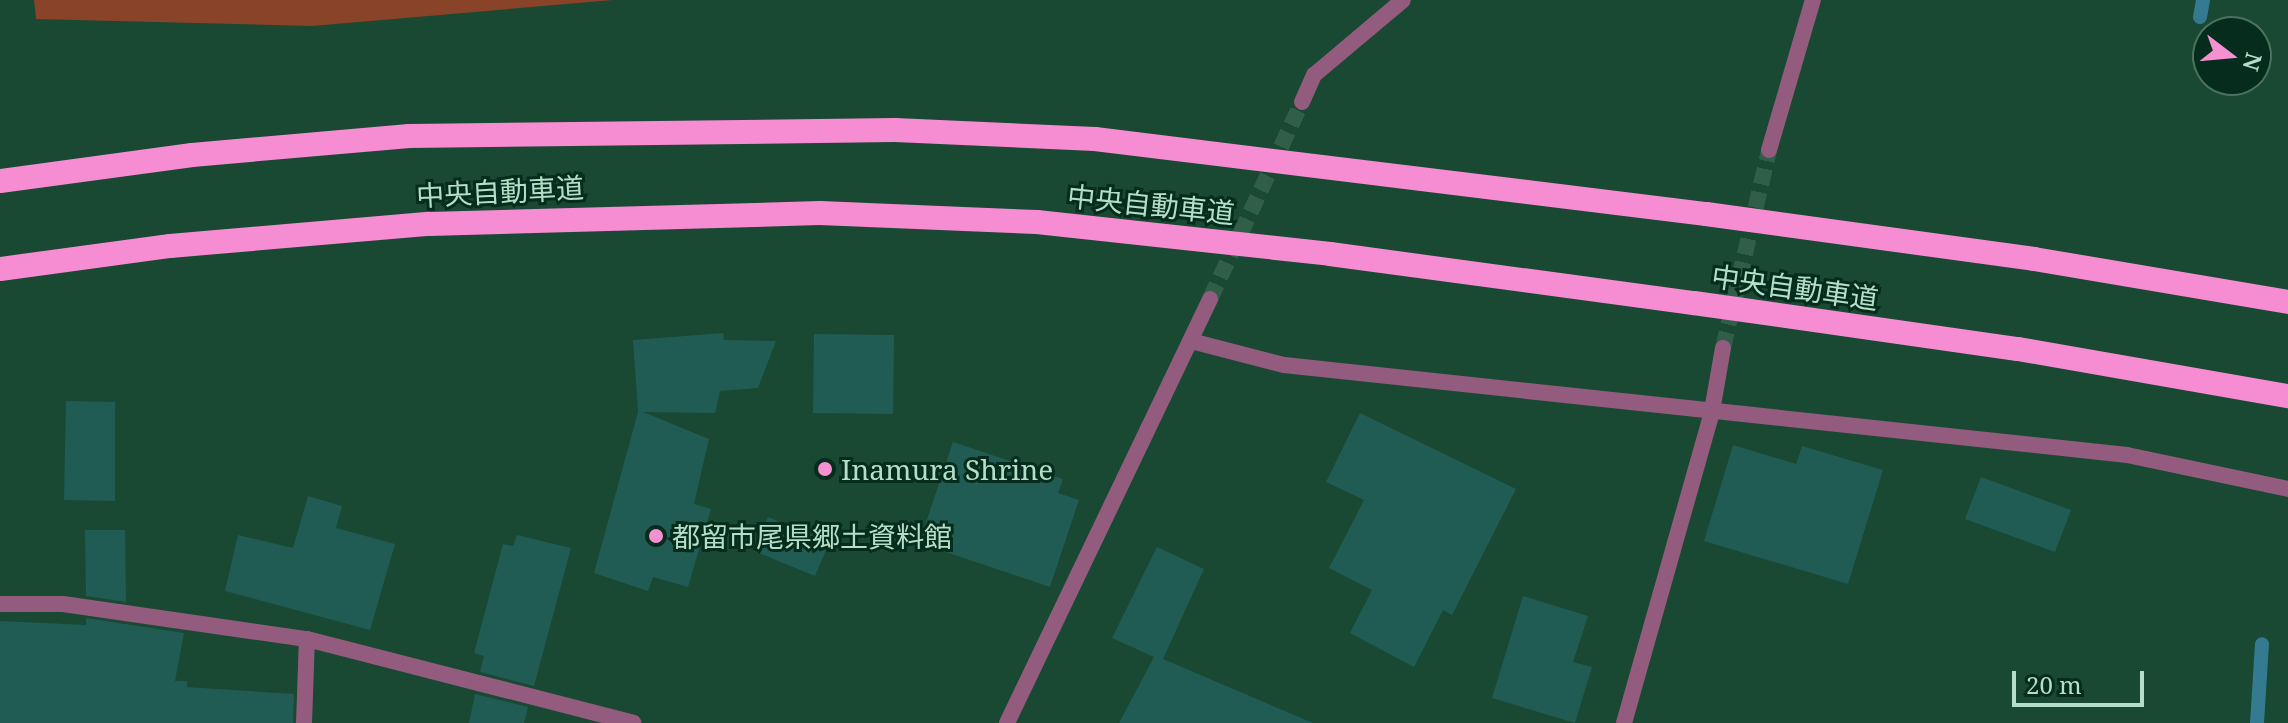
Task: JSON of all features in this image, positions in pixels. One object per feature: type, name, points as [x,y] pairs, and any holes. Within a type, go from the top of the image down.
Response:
[{"type":"highway","name":"中央自動車道","points":[[0,181],[192,155],[409,136],[895,130],[1095,139],[1706,214],[2034,259],[2288,302]]},
{"type":"highway","name":"中央自動車道","points":[[0,269],[170,246],[444,223],[820,213],[1037,222],[1330,254],[1694,303],[2018,349],[2288,396]]},
{"type":"street","points":[[1302,102],[1314,75],[1403,0]]},
{"type":"street","points":[[1769,150],[1813,0]]},
{"type":"street","points":[[1007,723],[1210,299]]},
{"type":"street","points":[[1191,341],[1284,365],[2127,455],[2288,489]]},
{"type":"street","points":[[1624,723],[1712,411],[1723,348]]},
{"type":"street","points":[[0,604],[63,604],[307,639],[633,723]]},
{"type":"street","points":[[304,723],[307,639]]},
{"type":"shaded area","points":[[34,0],[613,0],[312,26],[36,19]]},
{"type":"building","points":[[723,333],[724,340],[776,341],[758,388],[720,391],[715,413],[643,412],[709,439],[694,504],[711,509],[688,587],[653,577],[648,591],[594,573],[638,412],[633,340]]},
{"type":"building","points":[[814,334],[894,335],[893,414],[813,413]]},
{"type":"building","points":[[66,401],[115,402],[115,501],[64,500]]},
{"type":"building","points":[[1360,413],[1516,489],[1452,615],[1443,610],[1414,667],[1350,633],[1372,590],[1329,568],[1364,500],[1326,482]]},
{"type":"building","points":[[953,442],[1063,479],[1058,493],[1079,500],[1050,587],[919,543]]},
{"type":"building","points":[[1733,445],[1796,464],[1802,446],[1883,470],[1848,584],[1704,541]]},
{"type":"building","points":[[1981,477],[2071,510],[2055,552],[1965,519]]},
{"type":"building","points":[[308,496],[342,506],[336,528],[395,544],[370,630],[225,591],[238,535],[293,548]]},
{"type":"building","points":[[768,517],[829,543],[815,576],[754,551]]},
{"type":"building","points":[[85,530],[125,530],[126,602],[86,596]]},
{"type":"building","points":[[517,535],[571,548],[534,686],[480,672],[484,656],[474,653],[503,544],[513,546]]},
{"type":"building","points":[[1157,547],[1204,569],[1163,659],[1313,723],[1119,723],[1154,657],[1112,638]]},
{"type":"building","points":[[1523,596],[1588,616],[1573,662],[1592,667],[1575,723],[1492,698]]},
{"type":"building","points":[[86,618],[184,633],[175,681],[187,681],[187,687],[294,694],[293,723],[0,723],[0,621],[86,625]]},
{"type":"building","points":[[475,694],[528,707],[524,723],[469,723]]},
{"type":"waterway","points":[[2200,16],[2203,0]]},
{"type":"waterway","points":[[2257,723],[2262,644]]},
{"type":"tunnel","points":[[1210,299],[1302,102]]},
{"type":"tunnel","points":[[1723,348],[1769,150]]},
{"type":"place","name":"Inamura Shrine","points":[[825,469]]},
{"type":"place","name":"都留市尾県郷土資料館","points":[[656,536]]}]
